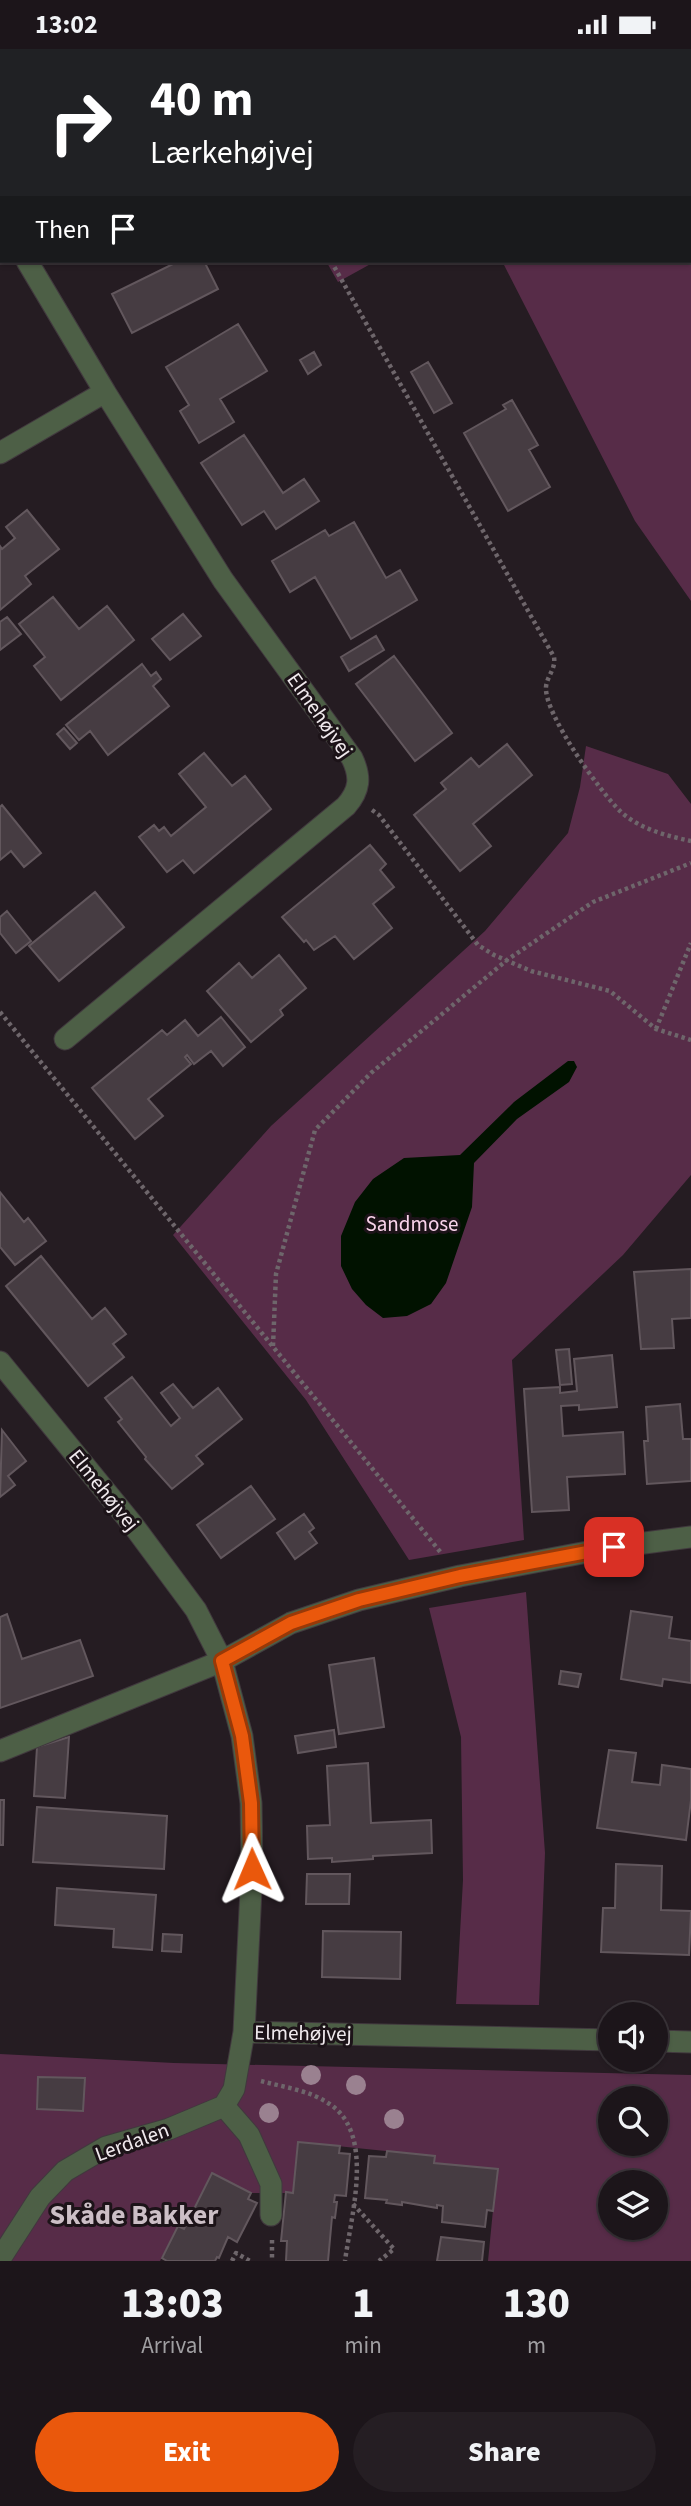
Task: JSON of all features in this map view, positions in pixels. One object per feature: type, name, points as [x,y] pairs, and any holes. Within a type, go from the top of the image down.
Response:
[{"type":"street","name":"Elmehøjvej","points":[[28,263],[105,392],[223,580],[352,758],[358,771],[359,784],[354,796]]},
{"type":"street","points":[[0,453],[105,392]]},
{"type":"street","points":[[65,1039],[346,806],[354,796]]},
{"type":"street","name":"Elmehøjvej","points":[[0,1362],[133,1525],[196,1610],[222,1661],[242,1736],[251,1803],[252,1869],[244,2032],[598,2040]]},
{"type":"street","points":[[0,1751],[222,1661],[291,1623],[359,1600],[460,1576],[614,1547],[691,1537]]},
{"type":"street","points":[[244,2032],[234,2089],[225,2106],[248,2135],[271,2184],[271,2215]]},
{"type":"street","points":[[668,2041],[691,2042]]},
{"type":"street","name":"Lerdalen","points":[[0,2259],[40,2197],[65,2171],[106,2147],[169,2129],[225,2106]]},
{"type":"path","points":[[332,263],[554,656],[556,664],[546,687],[551,712],[596,783],[622,813],[652,831],[691,841]]},
{"type":"path","points":[[354,796],[379,815],[478,945],[531,971],[610,991],[656,1029],[691,1040]]},
{"type":"path","points":[[273,1346],[276,1274],[315,1130],[371,1073],[507,960],[593,902],[691,863]]},
{"type":"path","points":[[656,1029],[691,943]]},
{"type":"path","points":[[0,1012],[460,1576]]},
{"type":"path","points":[[237,2075],[311,2094],[330,2103],[352,2129],[357,2169],[345,2261]]},
{"type":"path","points":[[353,2203],[394,2249],[379,2261]]},
{"type":"path","points":[[232,2261],[236,2253],[250,2261]]},
{"type":"green space","points":[[327,263],[372,263],[338,282]]},
{"type":"green space","points":[[503,263],[691,263],[691,601],[635,521]]},
{"type":"green space","name":"Sandmose","points":[[586,746],[668,774],[691,804],[691,1175],[623,1255],[512,1360],[524,1540],[409,1560],[306,1400],[173,1235],[271,1126],[485,931],[568,833],[580,787]]},
{"type":"green space","points":[[526,1592],[545,1853],[539,2005],[456,2004],[463,1880],[461,1737],[429,1608]]},
{"type":"green space","points":[[0,2054],[174,2063],[691,2075],[691,2261],[488,2261],[497,2169],[434,2163],[434,2156],[298,2142],[293,2193],[251,2193],[212,2174],[184,2229],[178,2226],[160,2261],[0,2261]]},
{"type":"shaded area","points":[[568,1061],[574,1061],[577,1067],[569,1082],[517,1119],[474,1163],[472,1207],[446,1283],[431,1304],[407,1316],[383,1318],[366,1305],[352,1289],[341,1266],[341,1236],[355,1202],[373,1179],[404,1158],[460,1155],[514,1102]]},
{"type":"building","points":[[175,263],[205,263],[218,289],[132,333],[112,294]]},
{"type":"building","points":[[238,324],[267,371],[220,399],[234,422],[199,443],[180,411],[189,405],[166,367]]},
{"type":"building","points":[[314,352],[321,365],[308,374],[300,360]]},
{"type":"building","points":[[428,362],[452,403],[434,413],[411,372]]},
{"type":"building","points":[[512,400],[538,445],[529,450],[550,487],[508,511],[464,433],[506,409],[503,405]]},
{"type":"building","points":[[244,435],[283,493],[304,479],[319,501],[276,529],[264,511],[242,525],[201,463]]},
{"type":"building","points":[[27,510],[59,549],[25,576],[31,584],[0,610],[0,546],[2,549],[15,538],[6,527]]},
{"type":"building","points":[[354,522],[386,578],[400,570],[417,600],[351,639],[315,577],[290,592],[272,561],[325,530],[329,536]]},
{"type":"building","points":[[53,597],[79,629],[107,606],[134,640],[61,700],[34,666],[45,657],[19,624]]},
{"type":"building","points":[[183,614],[201,636],[170,660],[152,639]]},
{"type":"building","points":[[7,617],[21,634],[0,650],[0,622]]},
{"type":"building","points":[[376,636],[384,650],[349,671],[341,657]]},
{"type":"building","points":[[394,656],[452,733],[415,761],[356,684]]},
{"type":"building","points":[[142,664],[151,676],[156,672],[161,679],[153,686],[169,706],[108,755],[90,731],[79,740],[66,725]]},
{"type":"building","points":[[64,728],[77,743],[70,749],[57,734]]},
{"type":"building","points":[[507,744],[532,775],[473,824],[491,846],[460,871],[414,815],[446,789],[441,783],[471,758],[479,767]]},
{"type":"building","points":[[204,753],[232,786],[245,776],[271,809],[194,873],[183,860],[167,872],[139,837],[154,825],[159,831],[164,827],[171,836],[206,807],[179,774]]},
{"type":"building","points":[[2,805],[41,853],[24,867],[11,851],[0,860]]},
{"type":"building","points":[[370,845],[386,864],[380,870],[394,887],[373,904],[392,928],[354,959],[335,936],[314,950],[282,917]]},
{"type":"building","points":[[95,892],[124,927],[59,981],[29,946]]},
{"type":"building","points":[[7,911],[31,941],[16,953],[0,933],[0,917]]},
{"type":"building","points":[[279,955],[306,988],[280,1010],[283,1015],[251,1042],[207,991],[239,963],[252,978]]},
{"type":"building","points":[[221,1017],[245,1047],[223,1066],[211,1051],[194,1064],[187,1055],[185,1057],[191,1064],[148,1099],[163,1116],[135,1139],[92,1088],[162,1030],[167,1035],[185,1020],[198,1036]]},
{"type":"building","points":[[0,1192],[24,1222],[28,1218],[46,1241],[15,1265],[0,1247]]},
{"type":"building","points":[[41,1256],[92,1319],[105,1308],[126,1334],[113,1344],[124,1357],[88,1386],[6,1286]]},
{"type":"building","points":[[691,1269],[691,1318],[672,1319],[674,1348],[641,1349],[634,1272]]},
{"type":"building","points":[[569,1349],[572,1384],[560,1385],[556,1350]]},
{"type":"building","points":[[612,1355],[617,1407],[579,1410],[579,1405],[561,1406],[563,1436],[623,1432],[625,1474],[567,1477],[569,1510],[532,1512],[524,1389],[560,1387],[560,1393],[577,1391],[574,1359]]},
{"type":"building","points":[[132,1377],[171,1426],[180,1418],[161,1393],[173,1384],[193,1408],[218,1388],[242,1419],[196,1456],[203,1464],[172,1489],[145,1459],[118,1422],[122,1419],[105,1398]]},
{"type":"building","points":[[680,1404],[683,1439],[691,1439],[691,1481],[647,1484],[644,1441],[648,1441],[646,1407]]},
{"type":"building","points":[[2,1430],[26,1461],[8,1476],[15,1485],[0,1497]]},
{"type":"building","points":[[251,1486],[275,1519],[221,1558],[197,1525]]},
{"type":"building","points":[[304,1514],[314,1528],[309,1532],[317,1543],[295,1559],[277,1533]]},
{"type":"building","points":[[631,1611],[672,1617],[669,1638],[691,1641],[691,1683],[663,1679],[662,1686],[621,1679]]},
{"type":"building","points":[[7,1614],[22,1659],[80,1640],[93,1676],[0,1708],[0,1617]]},
{"type":"building","points":[[374,1658],[384,1727],[339,1734],[329,1665]]},
{"type":"building","points":[[561,1671],[581,1674],[578,1687],[559,1684]]},
{"type":"building","points":[[334,1730],[336,1747],[298,1753],[295,1736]]},
{"type":"building","points":[[69,1737],[65,1798],[34,1796],[37,1747]]},
{"type":"building","points":[[609,1750],[636,1753],[632,1782],[660,1785],[662,1765],[691,1769],[691,1800],[686,1840],[597,1828]]},
{"type":"building","points":[[368,1763],[371,1823],[431,1820],[432,1853],[373,1856],[373,1859],[332,1862],[332,1858],[308,1859],[307,1826],[330,1825],[327,1766]]},
{"type":"building","points":[[0,1800],[4,1800],[3,1845],[0,1845]]},
{"type":"building","points":[[37,1807],[167,1816],[164,1869],[33,1862]]},
{"type":"building","points":[[616,1864],[662,1866],[661,1910],[691,1911],[689,1955],[601,1952],[603,1908],[615,1908]]},
{"type":"building","points":[[307,1874],[350,1874],[349,1904],[306,1904]]},
{"type":"building","points":[[57,1888],[156,1895],[152,1950],[113,1947],[114,1929],[55,1925]]},
{"type":"building","points":[[323,1931],[401,1932],[400,1979],[322,1977]]},
{"type":"building","points":[[163,1934],[182,1935],[181,1952],[162,1951]]},
{"type":"building","points":[[38,2077],[85,2078],[83,2111],[37,2109]]},
{"type":"building","points":[[298,2142],[340,2146],[339,2153],[350,2154],[346,2196],[335,2195],[334,2202],[337,2202],[335,2218],[332,2217],[328,2261],[286,2261],[287,2241],[281,2241],[286,2192],[293,2193]]},
{"type":"building","points":[[387,2151],[435,2156],[434,2163],[498,2169],[493,2211],[487,2210],[485,2227],[442,2222],[443,2206],[437,2205],[437,2208],[402,2202],[402,2205],[386,2203],[387,2200],[365,2198],[369,2156],[386,2157]]},
{"type":"building","points":[[212,2173],[251,2193],[248,2199],[257,2203],[237,2242],[228,2237],[215,2261],[167,2261],[162,2258],[178,2226],[184,2229]]},
{"type":"building","points":[[441,2237],[484,2242],[482,2261],[437,2261]]},
{"type":"district","name":"Skåde Bakker","points":[[134,2214]]},
{"type":"route","points":[[252,1869],[251,1803],[242,1736],[222,1661],[291,1623],[359,1600],[460,1576],[614,1547]]}]
